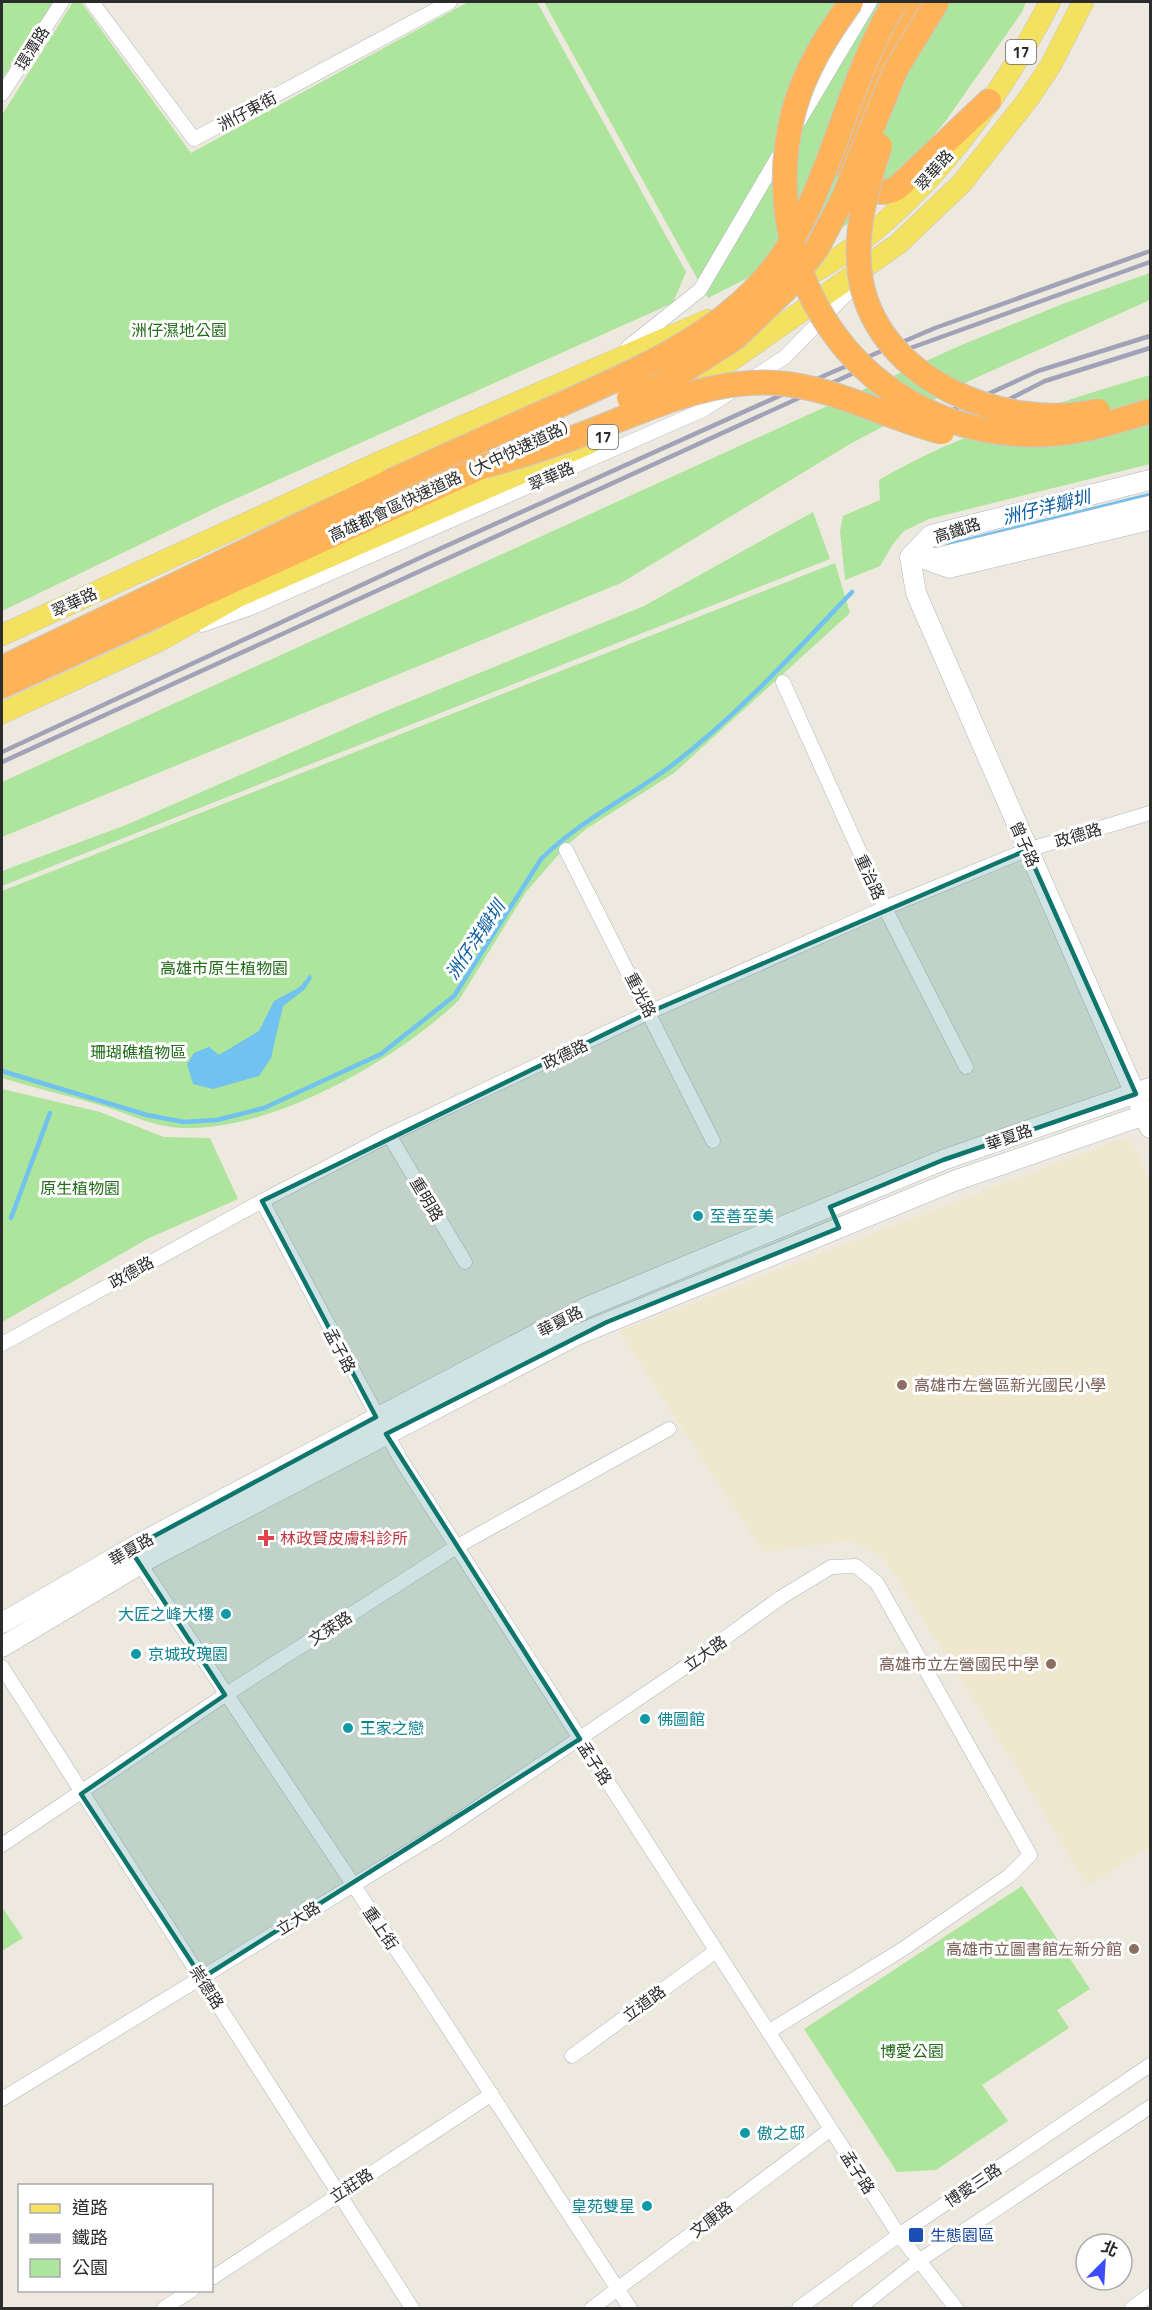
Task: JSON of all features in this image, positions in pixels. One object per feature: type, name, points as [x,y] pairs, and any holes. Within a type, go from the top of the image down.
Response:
[{"type":"highway","points":[[851,2],[824,41],[808,72],[794,109],[786,154],[788,214],[795,262],[829,327],[846,349],[893,392],[944,418],[985,430],[1034,435],[1089,430],[1150,411]]},
{"type":"highway","name":"高雄都會區快速道路（大中快速道路）","points":[[2,668],[389,482],[646,365],[694,338],[731,311],[760,282],[792,239],[820,180],[869,52],[895,2]]},
{"type":"highway","points":[[916,2],[882,56],[854,132],[847,160],[851,177],[867,188],[888,193],[897,188],[989,101]]},
{"type":"highway","name":"高雄都會區快速道路（大中快速道路）","points":[[2,686],[483,466],[526,442],[661,385],[735,338],[785,290],[817,248],[839,207],[896,69],[937,2]]},
{"type":"highway","points":[[916,36],[908,73],[871,172],[861,224],[859,254],[861,281],[878,327],[907,361],[926,376],[967,398],[997,408],[1014,412],[1071,415],[1150,399]]},
{"type":"highway","points":[[483,466],[528,455],[670,400],[722,385],[776,383],[835,394],[933,430],[1007,445],[1048,447],[1093,441],[1150,424]]},
{"type":"main road","name":"翠華路","points":[[2,635],[382,461],[818,272],[892,216],[939,167],[989,101],[1032,36],[1050,2]]},
{"type":"main road","name":"翠華路","points":[[2,713],[161,640],[237,597],[646,418],[898,244],[962,183],[991,149],[1051,65],[1083,2]]},
{"type":"street","name":"環潭路","points":[[2,94],[62,2]]},
{"type":"street","name":"洲仔東街","points":[[92,2],[195,139],[450,2]]},
{"type":"street","name":"翠華路","points":[[607,363],[700,290],[870,2]]},
{"type":"street","name":"高鐵路","points":[[910,557],[931,535],[1150,480]]},
{"type":"street","name":"高鐵路","points":[[910,557],[937,558],[1150,506]]},
{"type":"street","name":"高鐵路","points":[[910,557],[949,571],[1150,523]]},
{"type":"street","name":"曾子路","points":[[910,557],[916,593],[1027,850],[1143,1091],[1149,1118]]},
{"type":"street","name":"重治路","points":[[783,682],[885,908],[966,1067]]},
{"type":"street","name":"政德路","points":[[2,1344],[262,1201],[389,1135],[650,1012],[885,908],[1027,850],[1150,813]]},
{"type":"street","name":"重光路","points":[[566,850],[650,1012],[713,1141]]},
{"type":"street","name":"華夏路","points":[[2,1647],[587,1307],[943,1160],[1143,1091]]},
{"type":"street","name":"華夏路","points":[[2,1623],[130,1548],[381,1425],[607,1322],[954,1181],[1149,1118]]},
{"type":"street","name":"重明路","points":[[389,1135],[465,1262]]},
{"type":"street","name":"孟子路","points":[[262,1201],[381,1425],[456,1547],[899,2235],[956,2308]]},
{"type":"street","points":[[830,1207],[839,1228]]},
{"type":"street","name":"文萊路","points":[[2,1845],[225,1695],[456,1547],[669,1429]]},
{"type":"street","name":"重上街","points":[[130,1548],[225,1695],[492,2094],[630,2308]]},
{"type":"street","name":"立大路","points":[[2,2099],[447,1828],[580,1739],[780,1598],[831,1567],[856,1566],[877,1583],[1030,1855],[1009,1876],[903,1949],[768,2032]]},
{"type":"street","name":"崇德路","points":[[2,1667],[81,1794],[202,1978],[412,2308]]},
{"type":"street","name":"立道路","points":[[572,2056],[716,1951]]},
{"type":"street","name":"博愛三路","points":[[799,2308],[899,2235],[1150,2065]]},
{"type":"street","name":"立莊路","points":[[213,2277],[492,2094]]},
{"type":"street","name":"博愛三路","points":[[860,2308],[920,2260],[1150,2107]]},
{"type":"street","name":"文康路","points":[[592,2308],[831,2128]]},
{"type":"street","points":[[164,2308],[189,2292]]},
{"type":"street","points":[[1132,2308],[1150,2295]]},
{"type":"highlighted area","points":[[1027,850],[1136,1094],[943,1160],[830,1207],[839,1228],[607,1322],[386,1434],[580,1739],[202,1978],[81,1794],[225,1695],[130,1549],[376,1417],[262,1201],[650,1012]]},
{"type":"shaded area","name":"高雄市左營區新光國民小學","points":[[1120,1139],[1129,1141],[1136,1149],[1150,1184],[1150,1847],[1087,1886],[1018,1770],[884,1558],[849,1541],[766,1552],[759,1546],[619,1331]]},
{"type":"green space","points":[[2,2],[54,2],[2,79]]},
{"type":"green space","name":"洲仔濕地公園","points":[[73,2],[81,2],[191,153],[468,2],[537,2],[686,272],[673,303],[224,504],[2,611],[2,115]]},
{"type":"green space","points":[[544,2],[1026,2],[1022,12],[945,122],[873,206],[829,237],[708,298]]},
{"type":"green space","points":[[1150,273],[1150,300],[969,381],[850,444],[621,583],[2,837],[2,782],[959,346],[1065,303]]},
{"type":"green space","points":[[1150,375],[1150,464],[929,519],[904,531],[880,566],[845,580],[840,531],[843,516],[880,500],[879,480],[942,447],[976,433],[1046,407]]},
{"type":"green space","points":[[813,512],[830,559],[2,886],[2,871],[126,825],[386,711],[644,606]]},
{"type":"green space","name":"高雄市原生植物園","points":[[835,563],[850,613],[674,773],[586,829],[565,847],[526,892],[459,1000],[433,1023],[368,1068],[331,1088],[254,1118],[217,1126],[182,1128],[152,1123],[103,1106],[2,1078],[2,891]]},
{"type":"green space","name":"原生植物園","points":[[2,1089],[100,1112],[164,1137],[210,1138],[238,1199],[149,1238],[2,1322]]},
{"type":"green space","name":"博愛公園","points":[[1022,1886],[1090,1989],[1057,2010],[1069,2028],[982,2085],[1008,2121],[936,2170],[897,2172],[804,2029]]},
{"type":"green space","points":[[2,1907],[23,1938],[2,1951]]},
{"type":"water","points":[[310,974],[312,978],[304,990],[283,1006],[271,1058],[259,1076],[213,1089],[193,1084],[187,1064],[194,1053],[209,1047],[219,1055],[259,1031],[274,1001],[300,987]]},
{"type":"waterway","name":"洲仔洋瓣圳","points":[[948,545],[1150,495]]},
{"type":"waterway","name":"洲仔洋瓣圳","points":[[2,1071],[147,1115],[184,1122],[217,1120],[264,1108],[381,1054],[454,996],[541,859],[571,833],[655,778],[696,746],[765,683],[852,592]]},
{"type":"waterway","points":[[11,1218],[50,1113]]},
{"type":"railway","points":[[2,752],[426,555],[828,374],[935,328],[1150,251]]},
{"type":"railway","points":[[905,350],[1150,262]]},
{"type":"railway","points":[[940,416],[1038,371],[1150,336]]},
{"type":"railway","points":[[947,426],[996,406],[1045,381],[1150,348]]},
{"type":"railway","points":[[2,762],[869,366]]},
{"type":"place","name":"至善至美","points":[[698,1216]]},
{"type":"place","name":"高雄市左營區新光國民小學","points":[[902,1385]]},
{"type":"place","name":"林政賢皮膚科診所","points":[[266,1538]]},
{"type":"place","name":"大匠之峰大樓","points":[[226,1614]]},
{"type":"place","name":"京城玫瑰園","points":[[136,1654]]},
{"type":"place","name":"高雄市立左營國民中學","points":[[1051,1664]]},
{"type":"place","name":"佛圖館","points":[[645,1719]]},
{"type":"place","name":"王家之戀","points":[[348,1728]]},
{"type":"place","name":"高雄市立圖書館左新分館","points":[[1134,1949]]},
{"type":"place","name":"傲之邸","points":[[745,2133]]},
{"type":"place","name":"皇苑雙星","points":[[647,2206]]},
{"type":"place","name":"生態園區","points":[[916,2235]]},
{"type":"park label","name":"珊瑚礁植物區","points":[[138,1052]]}]
